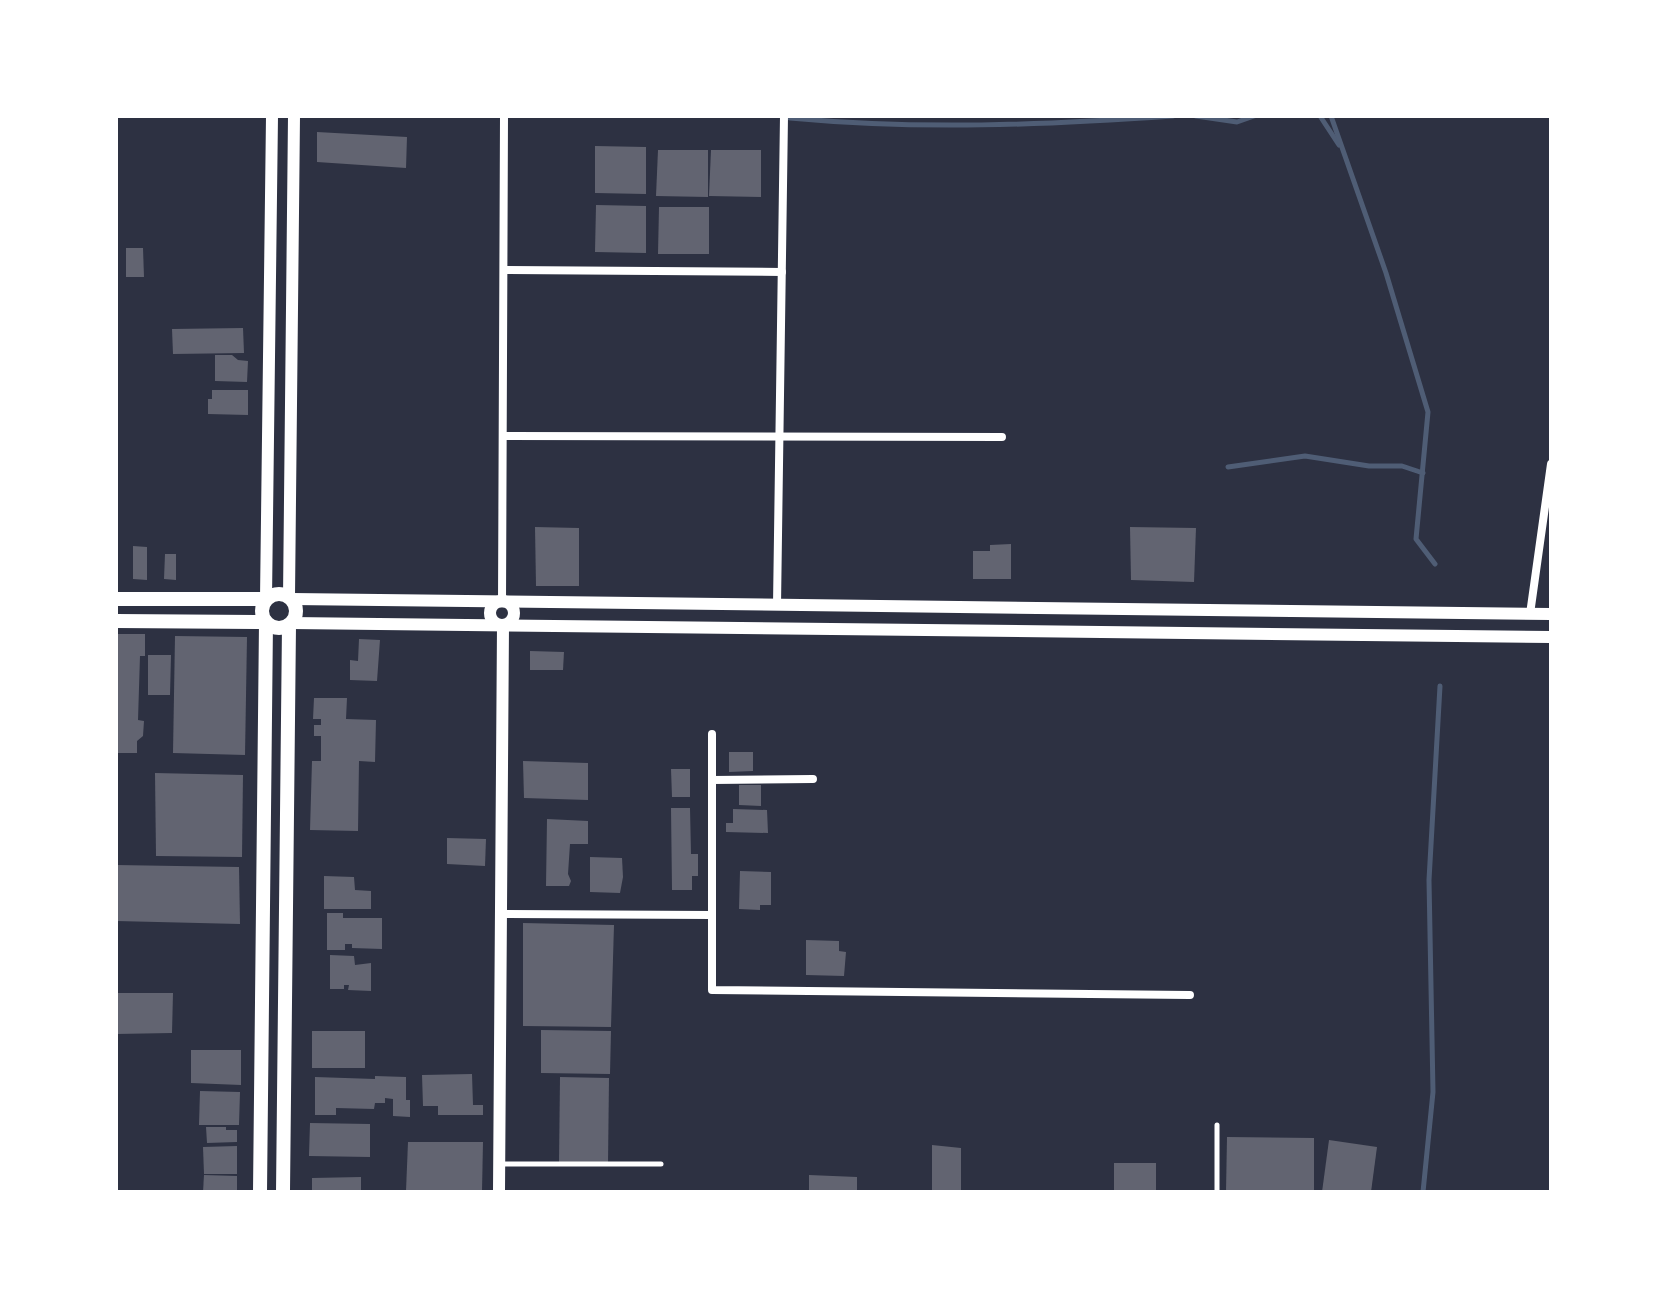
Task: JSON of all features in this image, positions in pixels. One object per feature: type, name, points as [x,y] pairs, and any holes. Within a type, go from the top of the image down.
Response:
[{"type":"main road","points":[[116,599],[266,599],[275,594],[290,598],[296,608],[290,624],[283,1192]]},
{"type":"main road","points":[[260,1192],[266,622],[262,608],[266,599]]},
{"type":"main road","points":[[116,621],[266,622],[280,628],[290,624]]},
{"type":"street","points":[[266,599],[272,116]]},
{"type":"street","points":[[294,116],[290,598],[1551,614]]},
{"type":"street","points":[[502,602],[504,116]]},
{"type":"street","points":[[777,605],[784,116]]},
{"type":"street","points":[[504,270],[782,272]]},
{"type":"street","points":[[503,436],[1002,437]]},
{"type":"street","points":[[1530,614],[1551,464]]},
{"type":"street","points":[[502,602],[495,604],[490,613],[493,621],[503,625]]},
{"type":"street","points":[[290,624],[1551,637]]},
{"type":"street","points":[[499,1192],[503,625]]},
{"type":"street","points":[[712,734],[712,990],[1190,995]]},
{"type":"street","points":[[712,780],[813,779]]},
{"type":"street","points":[[500,914],[712,915]]},
{"type":"lane","points":[[1217,1125],[1217,1192]]},
{"type":"lane","points":[[499,1164],[661,1164]]},
{"type":"building","points":[[317,132],[407,137],[406,168],[317,162]]},
{"type":"building","points":[[595,146],[646,147],[646,194],[595,193]]},
{"type":"building","points":[[658,150],[708,150],[708,197],[656,196]]},
{"type":"building","points":[[711,150],[761,150],[761,197],[709,196]]},
{"type":"building","points":[[596,205],[646,206],[646,253],[595,252]]},
{"type":"building","points":[[659,207],[709,207],[709,254],[658,254]]},
{"type":"building","points":[[126,248],[143,248],[144,277],[126,277]]},
{"type":"building","points":[[243,328],[244,353],[173,354],[172,329]]},
{"type":"building","points":[[215,355],[232,355],[238,360],[248,361],[247,382],[215,381]]},
{"type":"building","points":[[212,390],[248,390],[248,415],[208,414],[208,399],[212,399]]},
{"type":"building","points":[[535,527],[579,528],[579,586],[536,586]]},
{"type":"building","points":[[1130,527],[1196,528],[1194,582],[1131,580]]},
{"type":"building","points":[[1011,544],[1011,579],[973,579],[973,551],[990,551],[990,545]]},
{"type":"building","points":[[133,546],[147,547],[147,580],[133,579]]},
{"type":"building","points":[[165,554],[176,554],[176,580],[164,579]]},
{"type":"building","points":[[116,634],[145,634],[145,656],[140,656],[138,720],[144,721],[143,736],[137,741],[137,753],[116,753]]},
{"type":"building","points":[[175,636],[247,637],[245,755],[173,753]]},
{"type":"building","points":[[359,639],[380,640],[377,681],[350,680],[350,660],[358,661]]},
{"type":"building","points":[[530,651],[564,652],[563,670],[530,670]]},
{"type":"building","points":[[148,655],[171,655],[170,695],[148,695]]},
{"type":"building","points":[[314,698],[347,698],[346,719],[376,720],[375,762],[359,761],[358,831],[310,830],[312,761],[321,761],[321,736],[314,736],[314,725],[321,725],[321,719],[313,719]]},
{"type":"building","points":[[729,752],[753,752],[753,771],[729,772]]},
{"type":"building","points":[[523,761],[588,763],[588,800],[524,798]]},
{"type":"building","points":[[671,769],[690,769],[690,797],[672,797]]},
{"type":"building","points":[[155,773],[243,775],[242,857],[156,856]]},
{"type":"building","points":[[739,785],[761,785],[761,806],[739,805]]},
{"type":"building","points":[[671,808],[690,808],[691,854],[698,854],[698,876],[692,876],[692,890],[672,890]]},
{"type":"building","points":[[733,809],[767,810],[768,833],[726,832],[726,823],[733,823]]},
{"type":"building","points":[[547,819],[588,821],[588,844],[570,844],[569,886],[546,886]]},
{"type":"building","points":[[447,838],[486,839],[485,866],[447,864]]},
{"type":"building","points":[[590,857],[622,858],[620,893],[590,892]]},
{"type":"building","points":[[116,865],[239,867],[240,924],[116,921]]},
{"type":"building","points":[[740,871],[771,872],[771,905],[760,905],[760,910],[739,909]]},
{"type":"building","points":[[324,876],[354,877],[355,890],[371,891],[371,909],[324,909]]},
{"type":"building","points":[[327,913],[343,913],[343,918],[382,918],[382,949],[352,948],[352,944],[345,944],[345,950],[327,950]]},
{"type":"building","points":[[523,923],[614,925],[611,1027],[523,1026]]},
{"type":"building","points":[[806,940],[839,941],[839,951],[846,952],[844,976],[806,975]]},
{"type":"building","points":[[330,955],[354,956],[355,965],[371,963],[371,991],[348,990],[349,985],[344,985],[344,989],[330,989]]},
{"type":"building","points":[[116,993],[173,993],[172,1033],[116,1034]]},
{"type":"building","points":[[541,1030],[611,1031],[610,1074],[541,1073]]},
{"type":"building","points":[[312,1031],[365,1031],[365,1068],[312,1068]]},
{"type":"building","points":[[191,1050],[241,1050],[241,1085],[191,1083]]},
{"type":"building","points":[[472,1074],[473,1105],[483,1105],[483,1115],[438,1115],[438,1106],[423,1106],[422,1075]]},
{"type":"building","points":[[375,1076],[406,1077],[410,1117],[393,1116],[393,1099],[385,1098],[385,1103],[375,1103],[374,1109],[336,1108],[336,1115],[315,1115],[315,1077],[375,1079]]},
{"type":"building","points":[[560,1077],[609,1078],[608,1164],[559,1163]]},
{"type":"building","points":[[200,1091],[240,1092],[239,1125],[199,1125]]},
{"type":"building","points":[[310,1123],[370,1124],[370,1157],[309,1156]]},
{"type":"building","points":[[206,1127],[237,1130],[237,1142],[207,1143]]},
{"type":"building","points":[[1227,1137],[1314,1138],[1314,1192],[1226,1192]]},
{"type":"building","points":[[1329,1140],[1377,1147],[1371,1192],[1322,1192]]},
{"type":"building","points":[[408,1142],[483,1142],[482,1191],[406,1191]]},
{"type":"building","points":[[932,1145],[961,1148],[961,1192],[932,1192]]},
{"type":"building","points":[[237,1146],[237,1174],[204,1174],[203,1147]]},
{"type":"building","points":[[1114,1163],[1156,1163],[1156,1192],[1114,1192]]},
{"type":"building","points":[[204,1175],[237,1176],[237,1192],[203,1192]]},
{"type":"building","points":[[809,1175],[857,1177],[857,1192],[809,1192]]},
{"type":"building","points":[[361,1177],[361,1192],[312,1192],[312,1178]]},
{"type":"waterway","points":[[790,118],[886,124],[982,125],[1173,116]]},
{"type":"waterway","points":[[1196,116],[1237,122],[1254,116]]},
{"type":"waterway","points":[[1320,116],[1339,145]]},
{"type":"waterway","points":[[1331,116],[1386,273],[1428,412],[1416,539],[1435,564]]},
{"type":"waterway","points":[[1228,467],[1305,456],[1369,466],[1402,466],[1423,473]]},
{"type":"waterway","points":[[1423,1192],[1433,1092],[1429,880],[1440,686]]}]
